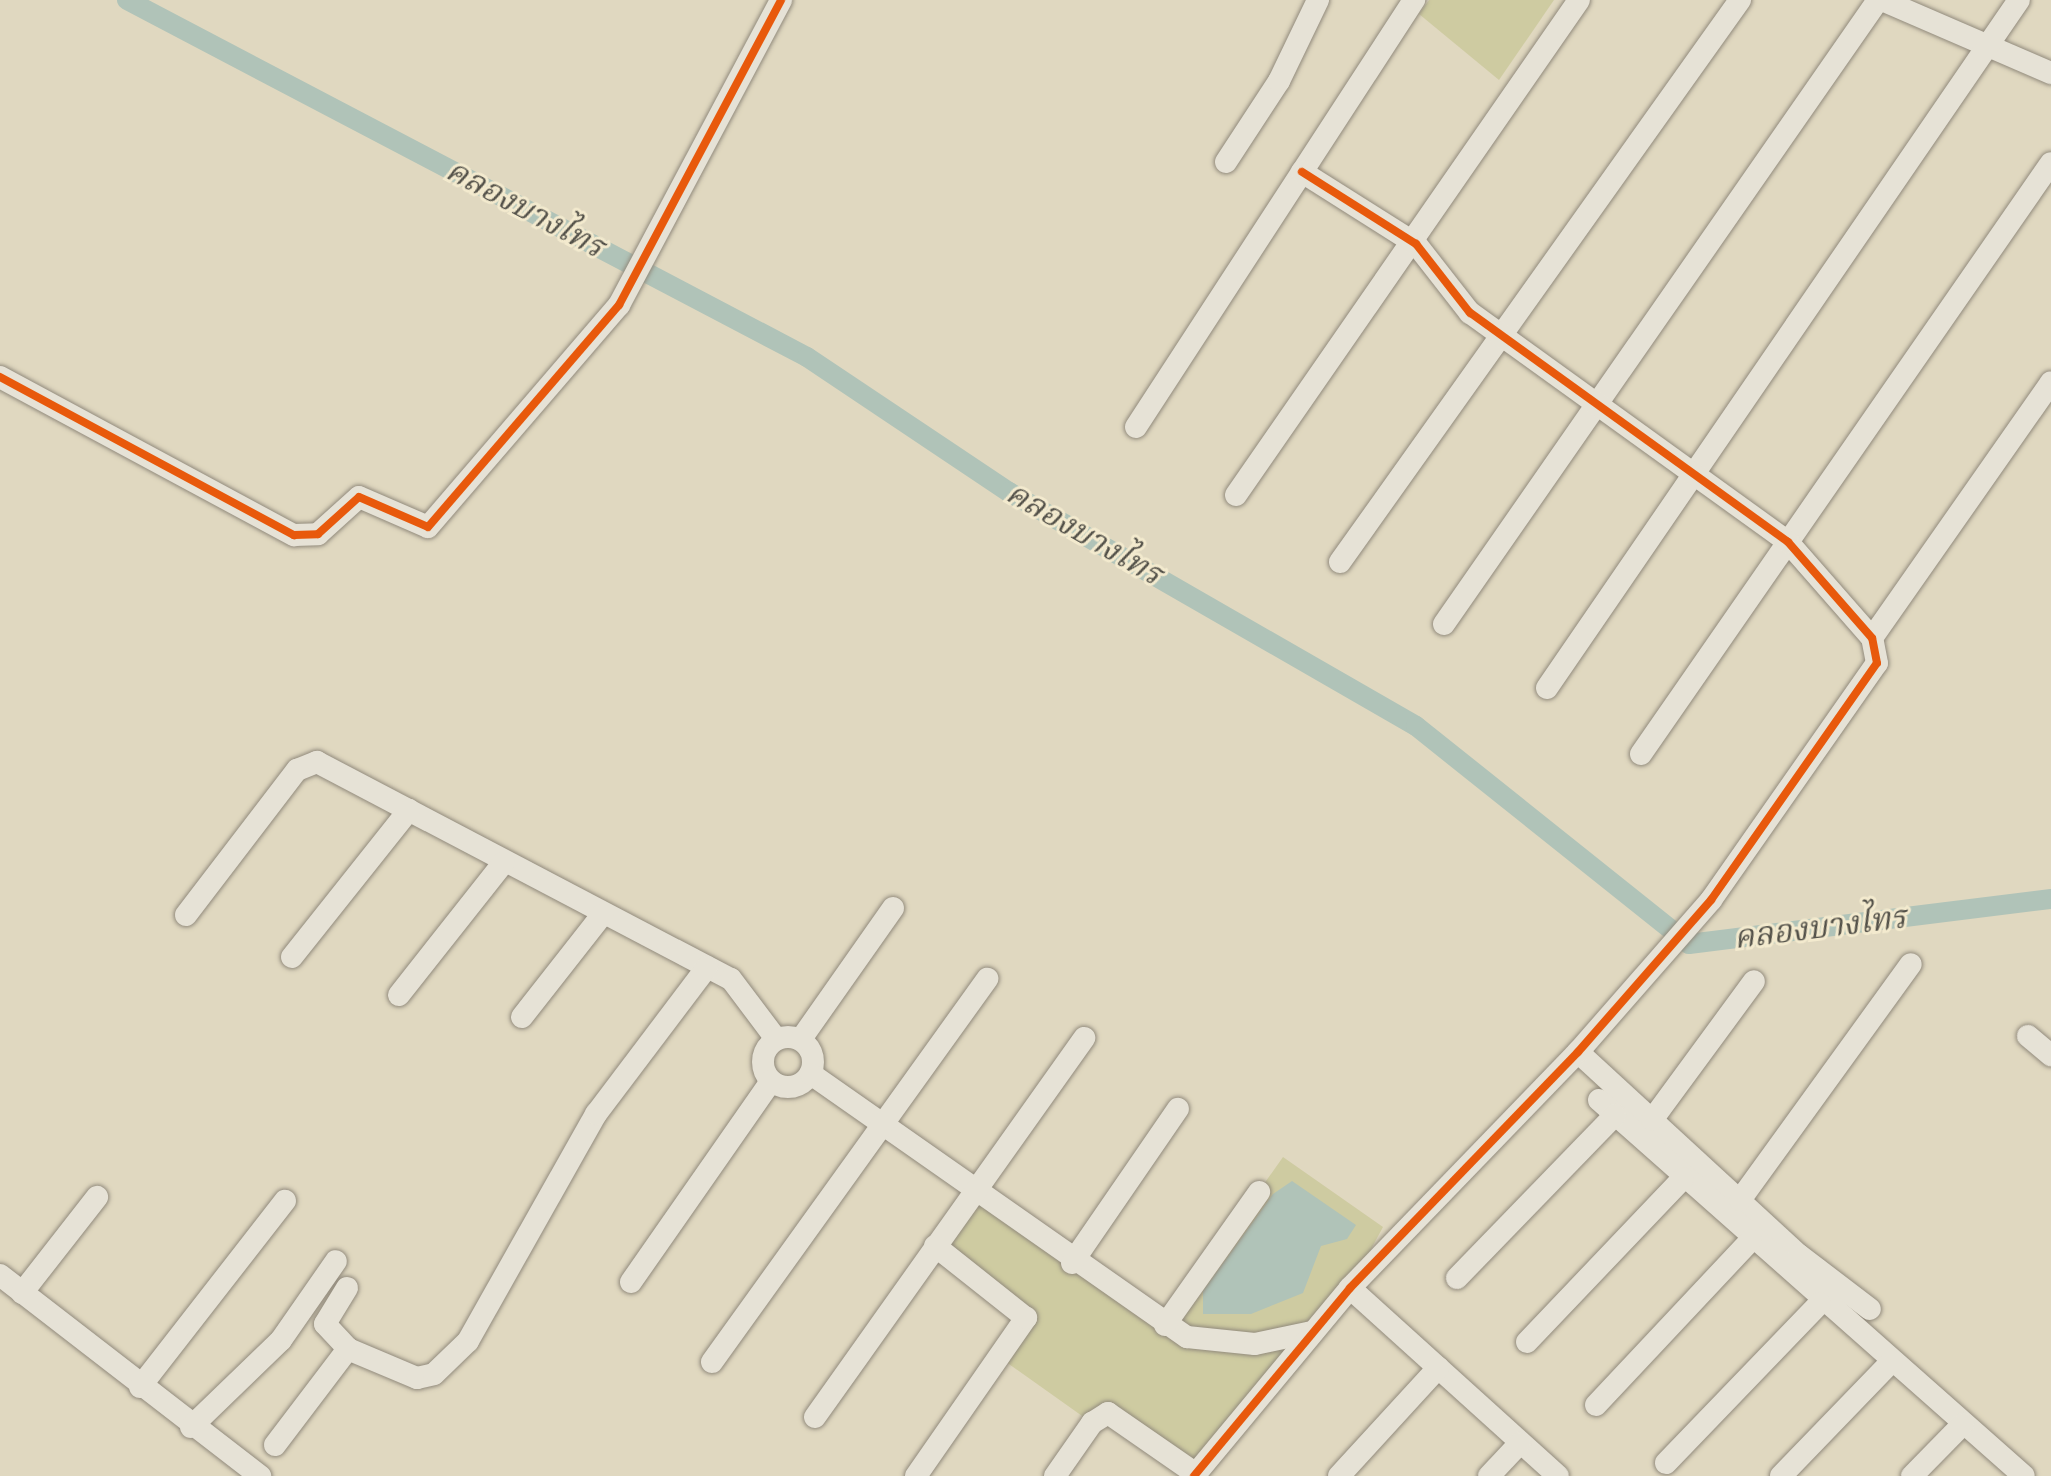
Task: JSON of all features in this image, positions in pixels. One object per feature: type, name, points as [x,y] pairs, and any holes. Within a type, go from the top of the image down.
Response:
[{"type":"street","points":[[0,377],[294,535],[318,534],[349,503],[372,497],[417,524],[438,521],[621,301],[653,235],[781,0]]},
{"type":"street","points":[[1226,162],[1318,0]]},
{"type":"street","points":[[1136,427],[1414,0]]},
{"type":"street","points":[[1236,495],[1416,244],[1579,0]]},
{"type":"street","points":[[1340,562],[1740,0]]},
{"type":"street","points":[[1444,624],[1880,0],[2051,73]]},
{"type":"street","points":[[1547,688],[2019,0]]},
{"type":"street","points":[[1641,754],[2051,163]]},
{"type":"street","points":[[1055,1476],[1092,1423],[1108,1413],[1195,1475],[1350,1288],[1578,1052],[1711,900],[1862,692],[1877,663],[1872,638],[1788,542],[1502,336],[1441,283],[1416,244],[1302,172]]},
{"type":"street","points":[[1872,638],[2051,382]]},
{"type":"street","points":[[186,915],[307,763],[409,810],[602,915],[707,967],[751,998],[776,1039]]},
{"type":"street","points":[[292,957],[409,810]]},
{"type":"street","points":[[399,995],[504,862]]},
{"type":"street","points":[[801,1039],[893,908]]},
{"type":"street","points":[[522,1017],[602,915]]},
{"type":"street","points":[[1740,1200],[1911,964]]},
{"type":"street","points":[[347,1288],[325,1324],[348,1349],[417,1378],[434,1374],[468,1341],[596,1114],[707,967]]},
{"type":"street","points":[[712,1362],[987,979]]},
{"type":"street","points":[[1652,1120],[1754,981]]},
{"type":"street","points":[[2028,1036],[2051,1055]]},
{"type":"street","points":[[815,1417],[1084,1038]]},
{"type":"street","points":[[776,1039],[801,1039]]},
{"type":"street","points":[[776,1039],[763,1059],[771,1081],[785,1087],[811,1074]]},
{"type":"street","points":[[801,1039],[813,1055],[811,1074]]},
{"type":"street","points":[[1578,1052],[1740,1200],[1870,1309]]},
{"type":"street","points":[[811,1074],[878,1128],[1165,1325],[1207,1342],[1255,1344],[1312,1332]]},
{"type":"street","points":[[631,1282],[771,1081]]},
{"type":"street","points":[[1457,1278],[1607,1108],[1820,1303],[2024,1476]]},
{"type":"street","points":[[1072,1263],[1178,1109]]},
{"type":"street","points":[[1527,1342],[1683,1178]]},
{"type":"street","points":[[1165,1325],[1259,1192]]},
{"type":"street","points":[[22,1293],[97,1197]]},
{"type":"street","points":[[140,1387],[285,1201]]},
{"type":"street","points":[[1596,1405],[1751,1240]]},
{"type":"street","points":[[916,1476],[1026,1318],[935,1246]]},
{"type":"street","points":[[191,1427],[281,1340],[336,1261]]},
{"type":"street","points":[[0,1275],[191,1427],[260,1476]]},
{"type":"street","points":[[1350,1288],[1558,1476]]},
{"type":"street","points":[[1666,1463],[1820,1303]]},
{"type":"street","points":[[275,1445],[348,1349]]},
{"type":"street","points":[[1781,1476],[1892,1361]]},
{"type":"street","points":[[1339,1476],[1438,1368]]},
{"type":"street","points":[[1912,1476],[1963,1424]]},
{"type":"street","points":[[1489,1476],[1520,1443]]},
{"type":"shaded area","points":[[1429,0],[1554,0],[1499,80],[1419,14]]},
{"type":"shaded area","points":[[1283,1157],[1383,1227],[1350,1288],[1196,1474],[1103,1407],[1092,1423],[999,1357],[1027,1316],[929,1253],[976,1193],[1165,1324]]},
{"type":"shaded area","points":[[1292,1181],[1356,1225],[1347,1239],[1321,1246],[1303,1293],[1251,1314],[1203,1314],[1203,1291],[1273,1194]]},
{"type":"waterway","name":"คลองบางไทร","points":[[127,0],[807,357],[1009,492],[1416,726],[1689,944],[2051,899]]},
{"type":"cycle path","points":[[0,377],[294,535],[318,534],[359,497],[428,527],[619,305],[781,0]]},
{"type":"cycle path","points":[[1194,1476],[1350,1288],[1578,1052],[1711,900],[1877,663],[1872,638],[1788,542],[1470,313],[1416,244],[1302,172]]}]
